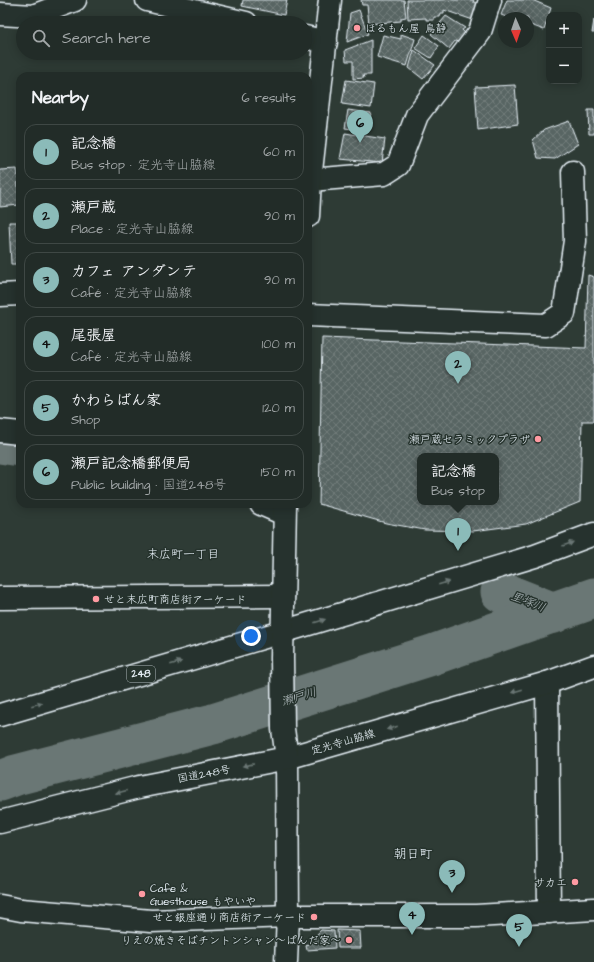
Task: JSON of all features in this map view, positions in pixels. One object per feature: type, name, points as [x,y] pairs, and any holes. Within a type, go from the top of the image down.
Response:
[{"type":"main road","points":[[0,14],[33,16],[75,0]]},
{"type":"main road","points":[[148,0],[216,16]]},
{"type":"main road","points":[[312,163],[330,0]]},
{"type":"main road","points":[[312,180],[384,174],[398,165],[417,115],[480,32],[490,0]]},
{"type":"main road","points":[[312,39],[326,42]]},
{"type":"main road","points":[[312,315],[546,325],[564,313],[574,241],[573,172]]},
{"type":"main road","points":[[0,295],[16,294]]},
{"type":"main road","points":[[0,431],[16,432]]},
{"type":"main road","points":[[285,509],[282,658],[283,729],[287,758],[288,916],[286,962]]},
{"type":"main road","points":[[282,632],[535,556],[594,534]]},
{"type":"main road","points":[[0,598],[283,596]]},
{"type":"main road","name":"248","points":[[0,715],[282,632]]},
{"type":"main road","name":"定光寺山脇線","points":[[287,758],[547,683],[594,666]]},
{"type":"main road","points":[[547,683],[549,912]]},
{"type":"main road","name":"国道248号","points":[[0,822],[139,787],[287,758]]},
{"type":"main road","points":[[0,906],[21,910],[151,921],[288,916],[476,916],[594,909]]},
{"type":"building","points":[[243,0],[287,0],[284,15],[242,6]]},
{"type":"building","points":[[361,0],[404,0],[406,17],[401,18],[401,21],[369,24],[367,5],[362,5]]},
{"type":"building","points":[[407,0],[474,0],[473,2],[480,3],[473,20],[444,10],[444,13],[441,13],[440,17],[434,17],[434,20],[426,20],[426,18],[408,19]]},
{"type":"building","points":[[507,0],[532,0],[551,8],[550,12],[546,12],[546,24],[544,30],[534,26],[534,12],[502,12]]},
{"type":"building","points":[[359,10],[368,34],[347,42],[350,13]]},
{"type":"building","points":[[446,16],[465,28],[462,30],[465,33],[458,42],[455,41],[449,49],[431,34]]},
{"type":"building","points":[[594,20],[594,33],[592,33]]},
{"type":"building","points":[[401,34],[415,39],[407,66],[377,57],[383,35],[401,39]]},
{"type":"building","points":[[424,35],[439,46],[431,58],[415,48]]},
{"type":"building","points":[[371,40],[371,75],[363,75],[364,78],[353,79],[353,61],[346,61],[345,50]]},
{"type":"building","points":[[414,50],[435,65],[423,79],[409,68]]},
{"type":"building","points":[[346,80],[374,84],[371,108],[342,104]]},
{"type":"building","points":[[515,85],[518,124],[478,130],[475,87]]},
{"type":"building","points":[[348,110],[371,113],[367,131],[345,128]]},
{"type":"building","points":[[588,110],[594,110],[594,134],[589,134]]},
{"type":"building","points":[[569,121],[578,144],[555,159],[538,158],[533,140],[544,130]]},
{"type":"building","points":[[345,133],[385,139],[382,163],[340,159]]},
{"type":"building","points":[[16,169],[16,205],[0,207],[0,170]]},
{"type":"building","points":[[9,222],[16,222],[16,264],[11,264]]},
{"type":"building","points":[[588,275],[594,277],[594,421],[582,421],[580,502],[526,524],[473,531],[425,530],[386,523],[319,504],[322,338],[586,348]]},
{"type":"building","points":[[321,930],[334,931],[335,948],[307,950],[306,946]]},
{"type":"building","name":"りえの焼きそばチントンシャン～ぱんだ家～","points":[[337,930],[360,931],[361,948],[338,948]]},
{"type":"waterway","points":[[0,443],[16,445]]},
{"type":"waterway","name":"里塚川","points":[[501,592],[554,613]]},
{"type":"waterway","name":"瀬戸川","points":[[0,781],[16,775],[213,724],[432,655],[594,598]]},
{"type":"place","name":"ほるもん屋 鳥静","points":[[357,28]]},
{"type":"place","name":"瀬戸記念橋郵便局","points":[[360,143]]},
{"type":"place","name":"瀬戸蔵","points":[[458,384]]},
{"type":"place","name":"瀬戸蔵セラミックプラザ","points":[[538,439]]},
{"type":"place","name":"記念橋","points":[[458,551]]},
{"type":"place","name":"せと末広町商店街アーケード","points":[[96,599]]},
{"type":"place","name":"サカエ","points":[[575,882]]},
{"type":"place","name":"カフェ アンダンテ","points":[[452,893]]},
{"type":"place","name":"Cafe & Guesthouse もやいや","points":[[142,894]]},
{"type":"place","name":"せと銀座通り商店街アーケード","points":[[314,917]]},
{"type":"place","name":"尾張屋","points":[[412,935]]},
{"type":"place","name":"りえの焼きそばチントンシャン～ぱんだ家～","points":[[349,940]]},
{"type":"place","name":"かわらばん家","points":[[519,947]]},
{"type":"district","name":"末広町一丁目","points":[[183,554]]},
{"type":"district","name":"朝日町","points":[[413,854]]}]
